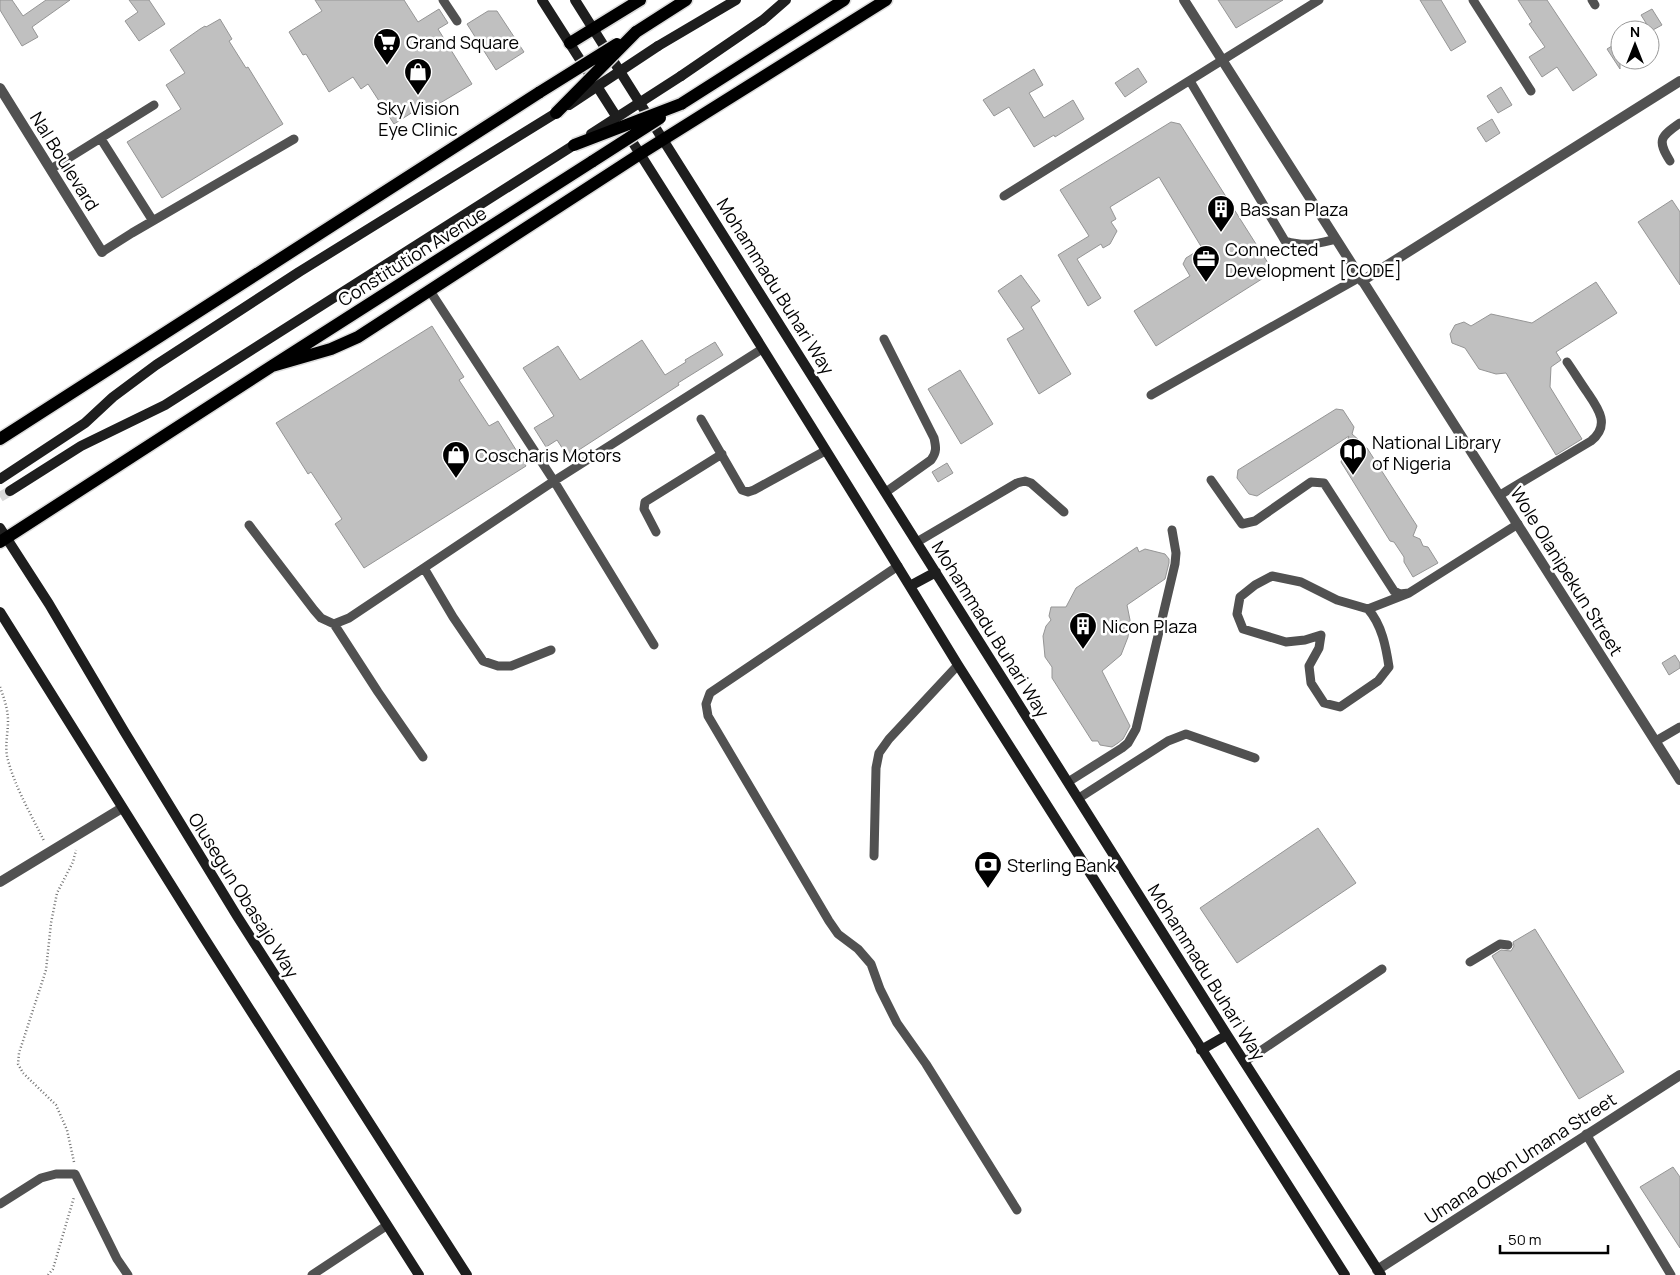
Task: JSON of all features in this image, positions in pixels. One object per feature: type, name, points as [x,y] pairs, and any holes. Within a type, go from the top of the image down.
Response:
[{"type":"main road","points":[[542,0],[898,566],[958,665],[1344,1275]]},
{"type":"main road","name":"Mohammadu Buhari Way","points":[[575,0],[1244,1062],[1379,1272]]},
{"type":"main road","points":[[570,43],[640,0]]},
{"type":"main road","points":[[0,439],[686,0]]},
{"type":"main road","points":[[0,479],[85,423],[131,383],[170,355],[299,272],[556,113],[658,46],[736,0]]},
{"type":"main road","name":"Constitution Avenue","points":[[10,490],[82,446],[166,405],[574,146],[763,20],[786,0]]},
{"type":"main road","name":"Constitution Avenue","points":[[2,536],[272,366],[844,0]]},
{"type":"main road","points":[[272,366],[331,349],[358,337],[640,154],[886,0]]},
{"type":"main road","points":[[556,113],[636,32]]},
{"type":"main road","points":[[574,146],[681,104]]},
{"type":"main road","name":"Olusegun Obasajo Way","points":[[2,536],[49,604],[237,916],[467,1275]]},
{"type":"main road","points":[[910,586],[936,572]]},
{"type":"main road","points":[[0,612],[386,1226],[419,1275]]},
{"type":"main road","points":[[1201,1050],[1227,1035]]},
{"type":"street","name":"Wole Olanipekun Street","points":[[1184,0],[1680,780]]},
{"type":"street","points":[[1361,279],[1680,80]]},
{"type":"street","name":"Nal Boulevard","points":[[0,88],[102,252]]},
{"type":"street","points":[[0,882],[122,808]]},
{"type":"street","name":"Umana Okon Umana Street","points":[[1379,1272],[1586,1134],[1680,1075]]},
{"type":"lane","points":[[443,0],[457,21]]},
{"type":"lane","points":[[1004,196],[1319,0]]},
{"type":"lane","points":[[1473,0],[1531,91]]},
{"type":"lane","points":[[1190,81],[1285,241],[1311,245],[1336,239]]},
{"type":"lane","points":[[51,169],[154,105]]},
{"type":"lane","points":[[1670,162],[1662,148],[1662,140],[1667,132],[1680,123]]},
{"type":"lane","points":[[101,139],[153,222]]},
{"type":"lane","points":[[102,252],[294,139]]},
{"type":"lane","points":[[1151,395],[1361,279]]},
{"type":"lane","points":[[430,291],[554,481],[654,645]]},
{"type":"lane","points":[[884,339],[934,438],[936,448],[936,455],[931,460],[886,492]]},
{"type":"lane","points":[[334,624],[349,618],[554,481],[762,349]]},
{"type":"lane","points":[[1500,495],[1596,438],[1600,431],[1602,424],[1599,410],[1567,362]]},
{"type":"lane","points":[[701,419],[742,490],[748,492],[825,451]]},
{"type":"lane","points":[[656,532],[644,509],[645,502],[722,454]]},
{"type":"lane","points":[[1211,480],[1242,524],[1255,521],[1311,482],[1324,483],[1394,591],[1400,594],[1409,593]]},
{"type":"lane","points":[[917,542],[1018,483],[1025,481],[1031,483],[1064,512]]},
{"type":"lane","points":[[1368,609],[1375,618],[1386,648],[1389,668],[1378,681],[1340,706],[1324,703],[1310,682],[1309,666],[1318,648],[1321,635],[1305,640],[1286,642],[1243,629],[1237,614],[1240,597],[1255,585],[1272,576],[1301,582],[1336,600],[1368,609],[1409,593],[1518,524]]},
{"type":"lane","points":[[249,525],[314,610],[322,618],[334,624],[423,757]]},
{"type":"lane","points":[[1068,782],[1122,748],[1136,729],[1175,564],[1176,553],[1172,530]]},
{"type":"lane","points":[[898,566],[710,693],[706,704],[708,716],[828,921],[838,934],[858,949],[871,964],[880,989],[897,1023],[926,1064],[1016,1210]]},
{"type":"lane","points":[[424,568],[453,617],[483,661],[498,666],[511,666],[551,650]]},
{"type":"lane","points":[[874,856],[876,768],[879,754],[889,739],[958,665]]},
{"type":"lane","points":[[1656,741],[1680,728]]},
{"type":"lane","points":[[1078,798],[1168,741],[1186,734],[1255,758]]},
{"type":"lane","points":[[1470,962],[1500,944],[1508,945]]},
{"type":"lane","points":[[1244,1062],[1382,970]]},
{"type":"lane","points":[[1586,1134],[1671,1275]]},
{"type":"lane","points":[[0,1204],[41,1178],[56,1174],[75,1174],[117,1259],[128,1275]]},
{"type":"lane","points":[[312,1275],[386,1226]]},
{"type":"path","points":[[0,687],[7,706],[6,741],[10,767],[21,795],[50,852]]},
{"type":"path","points":[[75,1174],[67,1130],[56,1105],[23,1073],[18,1064],[19,1053],[46,970],[51,923],[57,893],[73,862],[79,834]]},
{"type":"path","points":[[48,1275],[53,1269],[75,1196]]},
{"type":"building","points":[[0,0],[12,0],[23,16],[46,0],[70,0],[32,27],[38,37],[22,46],[0,10]]},
{"type":"building","points":[[129,0],[149,0],[165,24],[139,41],[125,21],[138,12]]},
{"type":"building","name":"Grand Square","points":[[315,0],[404,0],[418,22],[439,9],[448,23],[438,29],[472,84],[420,115],[416,110],[394,124],[368,84],[361,89],[353,77],[329,92],[306,54],[303,55],[289,32],[322,11]]},
{"type":"building","points":[[1218,0],[1283,0],[1236,28]]},
{"type":"building","points":[[1420,0],[1441,0],[1466,42],[1451,51]]},
{"type":"building","points":[[1518,0],[1547,0],[1597,75],[1573,91],[1557,67],[1542,77],[1529,57],[1545,47],[1529,24],[1532,22]]},
{"type":"building","points":[[1652,9],[1659,20],[1644,20],[1641,15]]},
{"type":"building","points":[[488,11],[497,11],[524,52],[496,70],[467,24]]},
{"type":"building","points":[[220,19],[232,39],[229,41],[246,68],[248,67],[283,124],[162,198],[127,142],[181,109],[166,85],[185,73],[170,50],[200,29]]},
{"type":"building","points":[[1138,68],[1147,82],[1125,97],[1115,83]]},
{"type":"building","points":[[1034,69],[1043,85],[1029,93],[1044,118],[1073,100],[1084,119],[1055,137],[1054,135],[1034,147],[1009,107],[994,116],[983,100]]},
{"type":"building","points":[[1501,87],[1512,105],[1498,113],[1487,96]]},
{"type":"building","points":[[1492,119],[1500,133],[1486,142],[1477,128]]},
{"type":"building","name":"Bassan Plaza","points":[[1171,122],[1180,124],[1268,263],[1265,277],[1156,346],[1134,311],[1190,276],[1183,264],[1186,258],[1202,248],[1159,177],[1110,207],[1116,219],[1111,222],[1117,231],[1110,244],[1103,248],[1101,244],[1077,259],[1101,298],[1088,306],[1058,255],[1089,236],[1060,190]]},
{"type":"building","points":[[1672,200],[1680,212],[1680,285],[1638,222]]},
{"type":"building","points":[[1021,275],[1040,301],[1031,307],[1071,374],[1039,394],[1007,339],[1024,329],[998,291]]},
{"type":"building","points":[[1596,282],[1617,313],[1556,352],[1561,360],[1551,367],[1550,387],[1582,439],[1556,455],[1506,373],[1496,374],[1479,369],[1465,348],[1452,343],[1450,334],[1455,325],[1464,322],[1471,326],[1491,314],[1532,323]]},
{"type":"building","points":[[432,326],[464,377],[459,380],[489,426],[498,421],[526,466],[364,568],[335,524],[342,519],[311,472],[308,474],[276,423]]},
{"type":"building","points":[[642,340],[665,375],[686,362],[685,360],[715,342],[723,355],[568,457],[557,440],[546,447],[534,428],[554,416],[523,368],[558,346],[580,380]]},
{"type":"building","points":[[960,370],[993,424],[961,444],[928,389]]},
{"type":"building","points":[[1336,409],[1343,410],[1354,427],[1352,434],[1360,441],[1360,445],[1367,448],[1417,526],[1413,536],[1420,539],[1423,546],[1428,547],[1438,563],[1413,577],[1404,562],[1404,557],[1394,542],[1390,541],[1341,462],[1349,436],[1257,496],[1249,494],[1237,478],[1238,470]]},
{"type":"building","points":[[947,463],[953,473],[938,482],[932,472]]},
{"type":"building","name":"Nicon Plaza","points":[[1137,547],[1139,552],[1145,549],[1165,554],[1169,559],[1169,563],[1165,579],[1127,605],[1130,620],[1128,637],[1121,655],[1102,671],[1130,726],[1123,739],[1112,747],[1100,745],[1098,741],[1092,741],[1052,678],[1052,667],[1045,657],[1043,636],[1046,626],[1051,620],[1049,616],[1051,607],[1066,607],[1076,588]]},
{"type":"building","points":[[1675,655],[1680,663],[1680,668],[1669,675],[1662,663]]},
{"type":"building","points":[[1318,828],[1356,883],[1237,963],[1200,908]]},
{"type":"building","points":[[1535,929],[1624,1072],[1579,1099],[1492,956],[1501,950],[1511,951],[1514,946],[1513,942]]},
{"type":"building","points":[[1673,1167],[1680,1177],[1680,1248],[1640,1187]]},
{"type":"tunnel","points":[[0,497],[10,491]]},
{"type":"place","name":"Grand Square","points":[[387,66]]},
{"type":"place","name":"Sky Vision Eye Clinic","points":[[418,96]]},
{"type":"place","name":"Bassan Plaza","points":[[1221,233]]},
{"type":"place","name":"Connected Development [CODE]","points":[[1206,283]]},
{"type":"place","name":"National Library of Nigeria","points":[[1353,476]]},
{"type":"place","name":"Coscharis Motors","points":[[456,479]]},
{"type":"place","name":"Nicon Plaza","points":[[1083,650]]},
{"type":"place","name":"Sterling Bank","points":[[988,889]]}]
